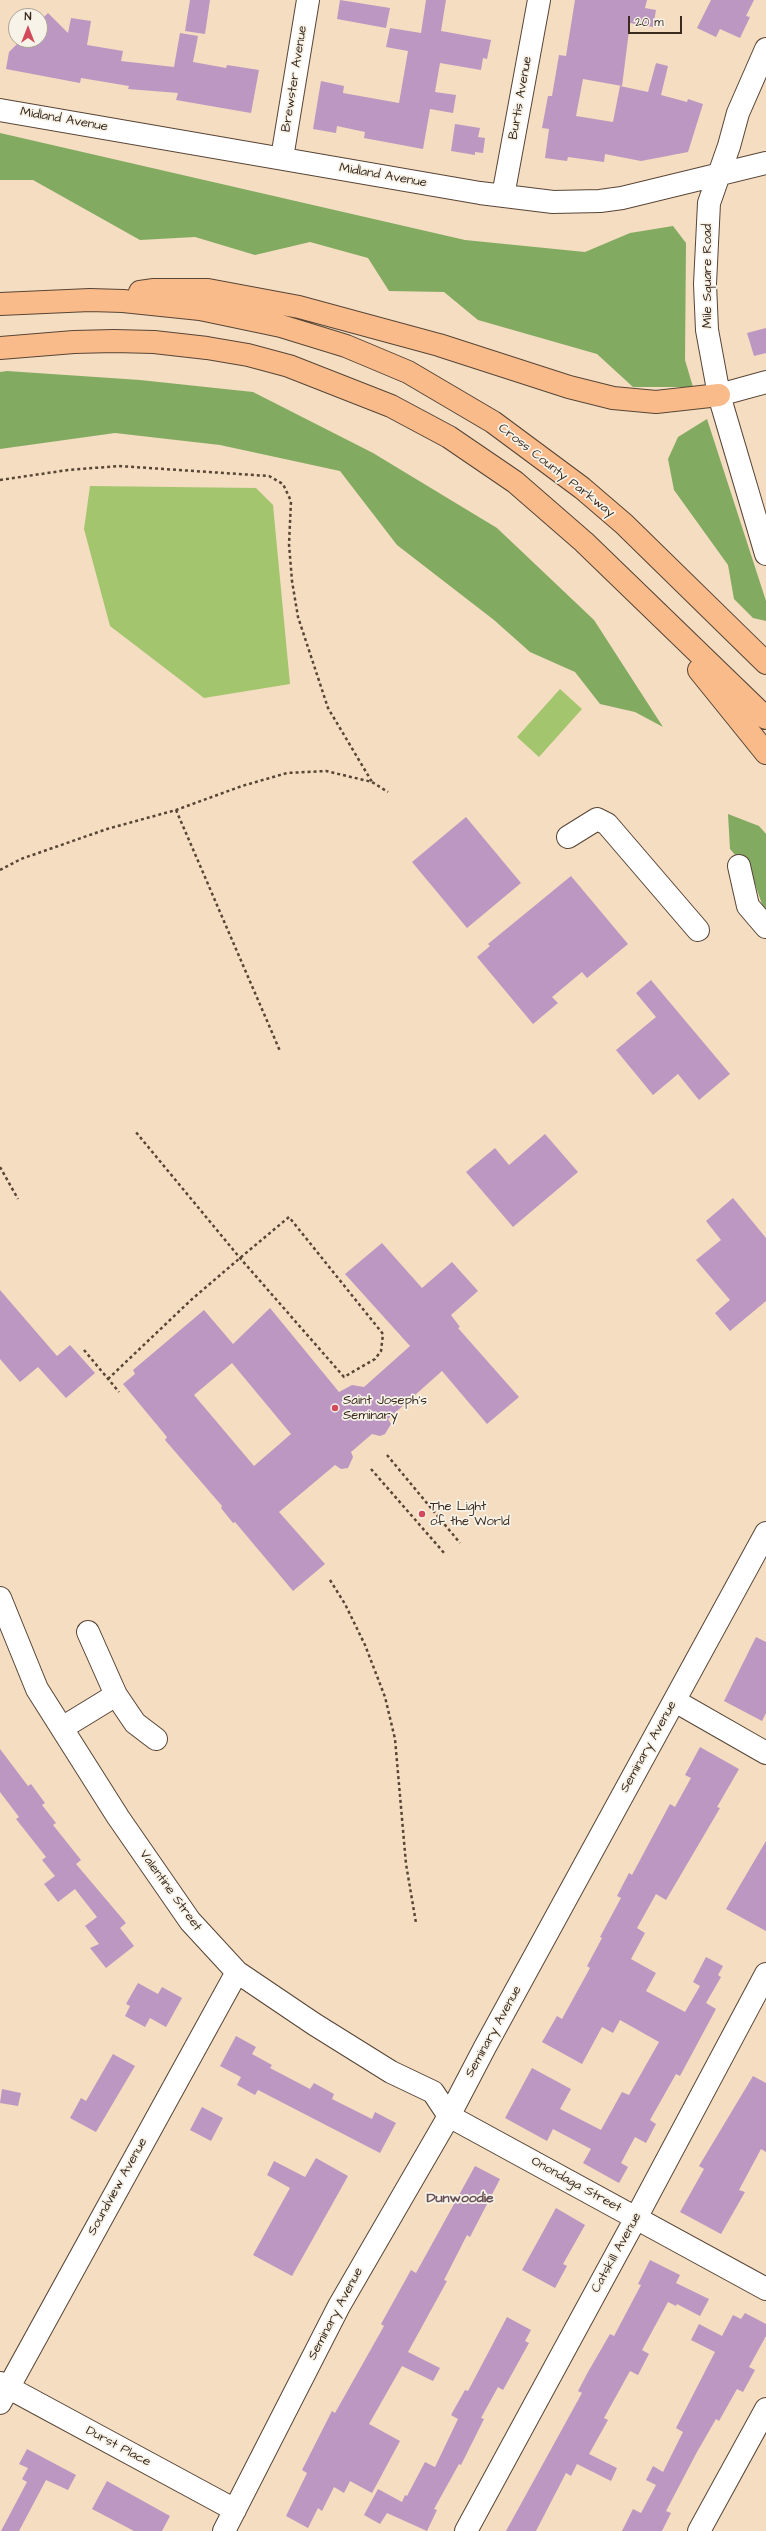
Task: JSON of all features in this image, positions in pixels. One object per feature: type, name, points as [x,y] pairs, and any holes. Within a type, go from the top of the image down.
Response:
[{"type":"highway","points":[[90,300],[154,290],[208,290],[236,294],[338,316],[439,345],[569,387],[613,398],[656,402],[719,395]]},
{"type":"highway","name":"Cross County Parkway","points":[[0,304],[123,300],[200,309],[281,326],[346,346],[408,372],[437,388],[512,435],[582,488],[624,524],[766,663]]},
{"type":"highway","points":[[0,348],[74,342],[114,341],[201,347],[248,355],[289,366],[361,392],[420,420],[497,468],[554,514],[766,718]]},
{"type":"highway","points":[[644,602],[766,754]]},
{"type":"street","name":"Brewster Avenue","points":[[282,158],[308,0]]},
{"type":"street","name":"Burtis Avenue","points":[[503,196],[539,0]]},
{"type":"street","name":"Mile Square Road","points":[[766,48],[738,113],[709,203],[705,284],[707,330],[719,395],[766,554]]},
{"type":"street","name":"Midland Avenue","points":[[0,110],[503,196],[553,202],[600,201],[647,193],[766,163]]},
{"type":"street","points":[[719,395],[766,382]]},
{"type":"street","points":[[568,837],[598,819],[607,824],[698,930]]},
{"type":"street","points":[[739,866],[748,906],[766,927]]},
{"type":"street","name":"Seminary Avenue","points":[[224,2531],[339,2306],[449,2116],[484,2047],[766,1533]]},
{"type":"street","name":"Valentine Street","points":[[0,1598],[37,1689],[118,1817],[190,1921],[237,1972],[391,2072],[433,2092],[449,2116]]},
{"type":"street","points":[[88,1632],[116,1694],[135,1723],[156,1739]]},
{"type":"street","points":[[62,1728],[116,1694]]},
{"type":"street","points":[[675,1701],[766,1753]]},
{"type":"street","name":"Soundview Avenue","points":[[3,2391],[237,1972]]},
{"type":"street","name":"Catskill Avenue","points":[[466,2531],[636,2218],[766,1974]]},
{"type":"street","name":"Onondaga Street","points":[[449,2116],[766,2289]]},
{"type":"street","name":"Durst Place","points":[[3,2391],[235,2510]]},
{"type":"street","points":[[699,2531],[766,2408]]},
{"type":"path","points":[[0,480],[68,470],[119,466],[269,476],[283,484],[291,501],[289,544],[292,581],[300,624],[328,708],[372,782]]},
{"type":"path","points":[[0,870],[21,859],[107,828],[176,810],[242,786],[287,773],[326,771],[372,782],[388,792]]},
{"type":"path","points":[[176,810],[280,1052]]},
{"type":"path","points":[[108,1379],[191,1300],[240,1258],[289,1217],[383,1334],[381,1351],[375,1359],[344,1378],[240,1258],[135,1131]]},
{"type":"path","points":[[0,1167],[18,1199]]},
{"type":"path","points":[[84,1350],[119,1392]]},
{"type":"path","points":[[387,1455],[460,1543]]},
{"type":"path","points":[[371,1470],[445,1554]]},
{"type":"path","points":[[330,1580],[355,1625],[385,1697],[394,1740],[406,1864],[416,1923]]},
{"type":"green space","points":[[0,133],[465,240],[585,252],[630,233],[673,226],[686,243],[685,360],[693,387],[633,387],[597,354],[478,320],[444,292],[389,291],[368,258],[310,242],[255,255],[195,237],[140,240],[33,180],[0,180]]},
{"type":"green space","points":[[7,371],[140,380],[253,392],[373,453],[497,528],[594,620],[663,727],[635,712],[600,704],[575,672],[530,652],[494,620],[397,545],[340,471],[220,445],[115,433],[0,449],[0,372]]},
{"type":"green space","points":[[707,419],[766,601],[766,621],[753,618],[734,599],[728,565],[674,490],[668,459],[678,437]]},
{"type":"green space","points":[[90,486],[256,488],[273,505],[290,684],[204,698],[110,626],[84,529]]},
{"type":"green space","points":[[560,689],[582,709],[539,757],[517,737]]},
{"type":"green space","points":[[728,814],[759,826],[766,834],[766,916],[752,875],[730,849]]},
{"type":"building","points":[[190,0],[210,0],[205,34],[185,31]]},
{"type":"building","points":[[340,0],[390,8],[386,28],[337,19]]},
{"type":"building","points":[[426,0],[446,0],[441,31],[491,40],[487,59],[483,58],[481,70],[440,63],[435,92],[456,95],[453,113],[430,109],[423,149],[364,138],[365,132],[337,126],[336,133],[313,129],[321,81],[344,86],[343,93],[399,103],[408,51],[386,47],[390,28],[421,33]]},
{"type":"building","points":[[575,0],[647,0],[645,8],[656,10],[653,27],[630,23],[622,86],[583,79],[576,116],[613,122],[620,86],[648,92],[656,63],[668,66],[661,95],[687,102],[688,99],[703,104],[688,152],[641,161],[605,154],[604,162],[568,157],[567,161],[545,158],[549,129],[542,128],[548,96],[552,96],[559,55],[566,56]]},
{"type":"building","points":[[711,0],[754,0],[746,16],[750,17],[740,38],[720,29],[716,37],[697,28]]},
{"type":"building","points":[[48,13],[68,33],[71,18],[91,21],[87,45],[123,51],[121,61],[174,67],[180,33],[198,36],[193,62],[226,68],[227,65],[259,70],[251,113],[176,100],[178,93],[128,89],[129,86],[81,78],[80,83],[6,69],[9,52],[13,48],[48,48]]},
{"type":"building","points":[[455,124],[480,128],[478,137],[485,138],[483,153],[475,152],[475,155],[451,151]]},
{"type":"building","points":[[766,328],[766,353],[754,356],[747,333]]},
{"type":"building","points":[[466,817],[521,883],[467,928],[412,862]]},
{"type":"building","points":[[571,876],[628,944],[587,978],[582,972],[552,997],[558,1003],[533,1024],[477,957],[490,946],[488,944]]},
{"type":"building","points":[[651,980],[730,1074],[699,1100],[678,1074],[653,1095],[616,1050],[656,1017],[636,993]]},
{"type":"building","points":[[545,1134],[578,1172],[513,1227],[466,1172],[495,1148],[509,1165]]},
{"type":"building","points":[[733,1198],[766,1238],[766,1301],[730,1331],[715,1313],[730,1300],[696,1260],[721,1240],[706,1221]]},
{"type":"building","name":"Saint Joseph's Seminary","points":[[382,1243],[422,1288],[452,1262],[478,1291],[451,1315],[460,1327],[458,1328],[519,1397],[487,1424],[442,1371],[388,1419],[391,1424],[385,1434],[380,1436],[372,1434],[351,1452],[353,1457],[348,1468],[341,1469],[335,1465],[279,1512],[325,1564],[293,1591],[235,1522],[233,1523],[221,1508],[222,1506],[165,1440],[167,1437],[123,1384],[135,1374],[133,1370],[204,1310],[233,1344],[270,1308],[339,1392],[352,1385],[364,1387],[410,1346],[345,1274]],"holes":[[[232,1363],[291,1434],[254,1466],[194,1395]]]},
{"type":"building","points":[[0,1290],[57,1356],[70,1345],[95,1373],[66,1398],[38,1367],[20,1382],[0,1359]]},
{"type":"building","points":[[756,1637],[766,1642],[766,1713],[762,1721],[724,1701]]},
{"type":"building","points":[[700,1747],[739,1769],[717,1807],[720,1808],[666,1900],[656,1894],[637,1928],[645,1933],[631,1959],[656,1973],[646,1991],[685,2012],[700,1986],[693,1982],[706,1957],[723,1966],[718,1975],[721,1977],[706,2003],[716,2009],[680,2076],[676,2074],[650,2120],[656,2124],[646,2143],[635,2137],[621,2163],[628,2167],[619,2183],[583,2163],[591,2149],[553,2129],[547,2141],[505,2118],[532,2068],[571,2089],[560,2109],[601,2130],[622,2092],[629,2095],[659,2042],[620,2020],[613,2033],[602,2027],[582,2064],[542,2042],[557,2016],[562,2019],[590,1968],[587,1966],[602,1938],[600,1937],[621,1898],[617,1896],[629,1873],[632,1875],[670,1804],[675,1807],[691,1778],[685,1775]]},
{"type":"building","points":[[0,1749],[28,1786],[31,1784],[45,1803],[42,1805],[56,1823],[53,1825],[81,1860],[76,1864],[126,1923],[120,1928],[134,1946],[106,1968],[90,1948],[99,1944],[85,1926],[97,1917],[75,1889],[58,1902],[44,1884],[55,1876],[42,1860],[46,1857],[16,1819],[19,1817],[0,1792]]},
{"type":"building","points":[[766,1841],[766,1931],[726,1909]]},
{"type":"building","points":[[138,1983],[158,1994],[162,1987],[182,1998],[166,2027],[150,2018],[145,2027],[125,2016],[130,2006],[126,2004]]},
{"type":"building","points":[[236,2036],[256,2047],[252,2054],[272,2065],[270,2068],[310,2089],[314,2083],[334,2094],[332,2099],[372,2119],[375,2112],[396,2123],[380,2153],[258,2090],[255,2095],[237,2085],[241,2077],[220,2066]]},
{"type":"building","points":[[113,2054],[135,2066],[96,2132],[70,2118],[81,2098],[86,2101]]},
{"type":"building","points":[[753,2076],[766,2083],[766,2152],[761,2149],[739,2190],[745,2192],[721,2234],[680,2212],[704,2169],[699,2166]]},
{"type":"building","points":[[2,2089],[21,2093],[18,2106],[0,2103]]},
{"type":"building","points":[[202,2107],[223,2118],[211,2141],[190,2130]]},
{"type":"building","points":[[316,2158],[348,2176],[292,2276],[253,2255],[290,2188],[267,2175],[274,2161],[305,2177]]},
{"type":"building","points":[[475,2166],[500,2179],[470,2237],[467,2235],[444,2280],[447,2281],[408,2352],[440,2368],[433,2381],[402,2366],[369,2424],[400,2441],[372,2493],[350,2481],[344,2493],[334,2487],[322,2511],[318,2508],[308,2528],[286,2516],[307,2473],[302,2470],[332,2411],[335,2413],[384,2326],[381,2324],[411,2270],[416,2273]]},
{"type":"building","points":[[556,2208],[585,2225],[563,2264],[567,2266],[555,2288],[522,2270]]},
{"type":"building","points":[[650,2260],[680,2275],[676,2283],[709,2299],[700,2316],[677,2304],[676,2306],[668,2302],[642,2350],[649,2354],[638,2375],[630,2371],[604,2418],[608,2420],[589,2454],[617,2468],[611,2481],[577,2464],[571,2476],[566,2473],[536,2531],[506,2531],[582,2393],[578,2391],[588,2372],[610,2334],[614,2336],[641,2285],[638,2284]]},
{"type":"building","points":[[745,2313],[766,2324],[766,2336],[749,2367],[755,2370],[743,2392],[737,2389],[719,2421],[716,2419],[666,2511],[671,2513],[662,2531],[622,2531],[633,2509],[641,2513],[656,2485],[646,2480],[653,2466],[663,2472],[683,2432],[676,2428],[715,2352],[691,2340],[699,2324],[722,2336],[733,2315],[741,2319]]},
{"type":"building","points":[[507,2317],[531,2330],[525,2341],[529,2343],[503,2390],[498,2387],[481,2418],[484,2419],[461,2465],[459,2464],[434,2509],[437,2510],[427,2531],[387,2513],[380,2524],[364,2515],[378,2489],[402,2502],[405,2495],[407,2496],[425,2462],[435,2467],[458,2419],[451,2415],[465,2390],[468,2391]]},
{"type":"building","points":[[27,2449],[76,2475],[68,2490],[46,2480],[19,2531],[1,2531],[27,2482],[22,2479],[28,2468],[19,2464]]},
{"type":"building","points":[[107,2481],[170,2516],[162,2531],[134,2531],[92,2509]]},
{"type":"place","name":"Saint Joseph's Seminary","points":[[335,1408]]},
{"type":"place","name":"The Light of the World","points":[[422,1514]]},
{"type":"district","name":"Dunwoodie","points":[[460,2199]]}]
